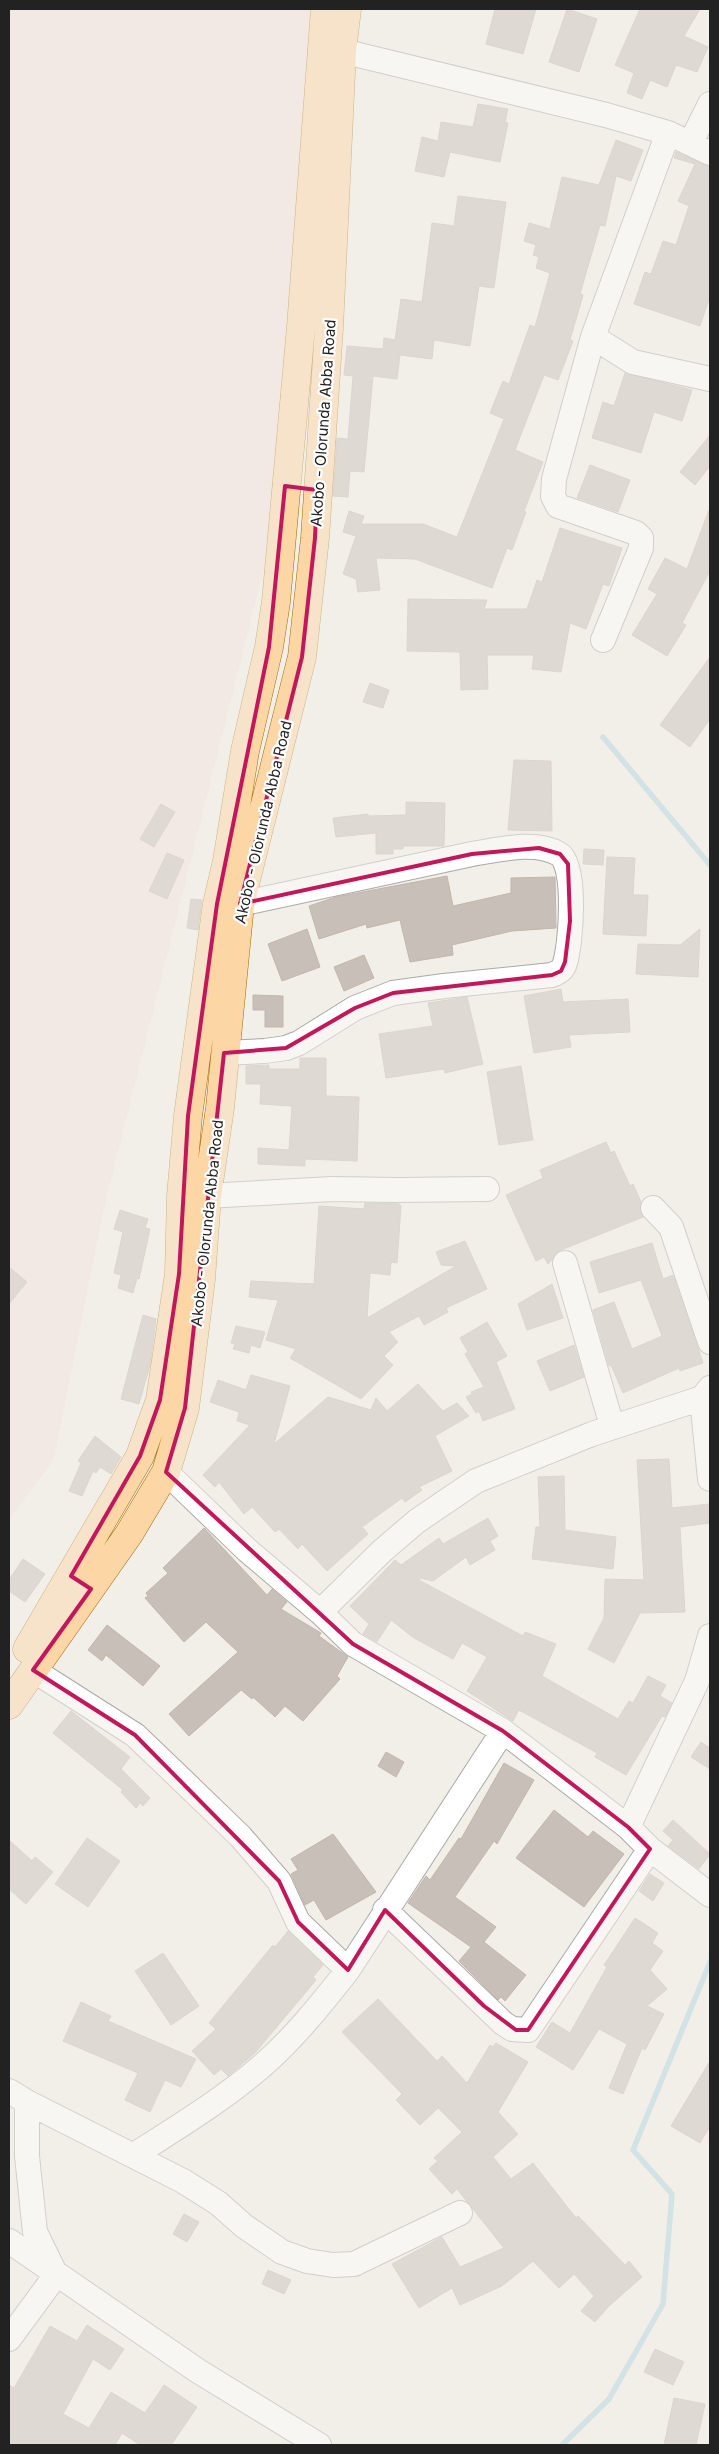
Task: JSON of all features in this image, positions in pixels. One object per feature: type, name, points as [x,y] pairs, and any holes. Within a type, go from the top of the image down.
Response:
[{"type":"main road","name":"Akobo - Olorunda Abba Road","points":[[9,1705],[21,1673],[81,1582],[140,1456],[160,1400],[179,1274],[181,1196],[188,1116],[217,904],[227,861],[245,752],[269,646],[276,602],[285,486],[301,327],[325,9]]},
{"type":"main road","name":"Akobo - Olorunda Abba Road","points":[[81,1582],[129,1534],[166,1472],[185,1408],[201,1279],[207,1196],[220,1108],[240,904],[302,657],[315,538],[329,328],[342,51],[347,9]]},
{"type":"main road","points":[[285,486],[317,490]]},
{"type":"street","points":[[342,51],[606,115],[668,133],[700,148],[710,104]]},
{"type":"street","points":[[602,640],[641,548],[641,538],[636,533],[558,506],[553,496],[554,479],[593,337],[668,133]]},
{"type":"street","points":[[593,337],[633,362],[710,379]]},
{"type":"street","points":[[224,1053],[286,1048],[299,1043],[355,1008],[393,994],[444,986],[552,975],[561,971],[565,962],[570,920],[568,864],[560,854],[539,848],[509,848],[472,854],[240,904]]},
{"type":"street","points":[[207,1196],[332,1188],[396,1190],[487,1188]]},
{"type":"street","points":[[653,1208],[671,1227],[710,1342]]},
{"type":"street","points":[[565,1263],[612,1426]]},
{"type":"street","points":[[320,1612],[382,1551],[417,1521],[476,1481],[612,1426],[706,1393],[710,1480]]},
{"type":"street","points":[[166,1472],[247,1550],[320,1612],[353,1644],[503,1731],[628,1827],[650,1849],[710,1895]]},
{"type":"street","points":[[628,1827],[697,1681],[710,1636]]},
{"type":"street","points":[[21,1673],[135,1735],[240,1836],[279,1881],[298,1922],[348,1970]]},
{"type":"street","points":[[134,2155],[228,2092],[264,2064],[292,2036],[348,1970],[385,1910],[503,1731]]},
{"type":"street","points":[[385,1910],[504,2023],[512,2029],[528,2030],[650,1849]]},
{"type":"street","points":[[18,2096],[183,2181],[218,2203],[244,2226],[282,2252],[307,2261],[334,2265],[354,2264],[460,2213]]},
{"type":"street","points":[[18,2096],[35,2232],[56,2275]]},
{"type":"street","points":[[9,2241],[198,2371],[319,2445]]},
{"type":"street","points":[[9,2339],[56,2275]]},
{"type":"highlighted area","points":[[285,486],[317,490],[315,538],[302,657],[240,904],[472,854],[539,848],[560,854],[568,864],[570,921],[565,962],[561,971],[552,975],[393,993],[355,1008],[286,1048],[224,1053],[185,1408],[166,1472],[353,1644],[503,1731],[628,1827],[650,1849],[528,2030],[516,2030],[484,2006],[385,1910],[348,1970],[298,1922],[279,1881],[135,1735],[33,1670],[91,1589],[71,1576],[140,1456],[160,1400],[179,1274],[188,1116],[217,904],[269,647]]},
{"type":"shaded area","points":[[9,9],[314,9],[269,549],[103,1213],[54,1460],[9,1519]]},
{"type":"building","points":[[495,9],[536,9],[523,54],[486,44]]},
{"type":"building","points":[[567,9],[597,19],[579,72],[549,62]]},
{"type":"building","points":[[640,9],[700,9],[684,36],[708,47],[697,72],[676,65],[667,87],[650,80],[642,99],[627,93],[634,73],[615,65]]},
{"type":"building","points":[[478,104],[508,109],[505,122],[508,123],[500,162],[450,152],[444,177],[415,171],[422,137],[438,141],[441,122],[473,127]]},
{"type":"building","points":[[616,140],[643,150],[631,181],[616,176],[605,226],[600,225],[580,294],[583,295],[570,340],[573,341],[558,380],[544,375],[515,450],[543,462],[524,511],[526,512],[512,550],[507,548],[492,588],[415,559],[376,558],[380,590],[358,592],[356,579],[343,574],[356,536],[343,532],[349,511],[364,516],[361,524],[423,524],[457,537],[504,419],[490,413],[503,381],[509,384],[530,325],[535,327],[550,273],[536,268],[539,257],[533,255],[536,245],[524,241],[529,223],[550,229],[562,177],[599,185]]},
{"type":"building","points":[[676,152],[710,167],[710,296],[700,326],[634,304],[645,272],[651,274],[663,241],[676,245],[689,206],[678,201],[695,164],[674,158]]},
{"type":"building","points":[[458,196],[506,202],[494,288],[479,286],[470,346],[434,340],[432,359],[400,355],[397,379],[373,376],[364,472],[350,471],[348,497],[333,496],[337,438],[348,439],[353,376],[344,375],[347,346],[383,349],[384,338],[395,340],[401,299],[422,302],[432,223],[454,226]]},
{"type":"building","points":[[625,373],[692,390],[682,421],[654,412],[641,453],[592,438],[603,402],[614,406]]},
{"type":"building","points":[[710,435],[710,466],[695,485],[680,472]]},
{"type":"building","points":[[590,465],[630,480],[618,512],[577,498]]},
{"type":"building","points":[[709,510],[710,571],[682,623],[686,625],[667,656],[632,635],[657,594],[648,589],[665,558],[687,569]]},
{"type":"building","points":[[560,528],[622,548],[609,586],[603,584],[586,629],[570,623],[561,672],[532,669],[534,655],[487,655],[488,689],[461,690],[460,652],[407,651],[408,599],[487,600],[484,609],[527,609],[537,580],[542,582]]},
{"type":"building","points":[[710,657],[710,719],[690,747],[660,725]]},
{"type":"building","points":[[370,683],[389,690],[383,708],[363,702]]},
{"type":"building","points":[[514,760],[551,761],[552,831],[508,830]]},
{"type":"building","points":[[406,802],[445,803],[444,846],[403,846],[403,849],[393,849],[393,854],[376,854],[376,833],[336,837],[333,818],[368,814],[368,816],[406,815]]},
{"type":"building","points":[[161,804],[175,812],[154,847],[140,839]]},
{"type":"building","points":[[584,849],[604,850],[603,865],[583,864]]},
{"type":"building","points":[[167,853],[184,860],[167,899],[149,891]]},
{"type":"building","points":[[607,857],[635,858],[633,895],[648,895],[646,936],[603,934]]},
{"type":"building","points":[[447,876],[453,906],[511,893],[511,878],[555,877],[556,928],[512,931],[452,945],[453,955],[410,962],[400,920],[367,928],[366,924],[319,939],[309,906],[336,897]]},
{"type":"building","points":[[191,899],[202,900],[198,930],[187,928]]},
{"type":"building","points":[[307,929],[320,967],[282,981],[268,944]]},
{"type":"building","points":[[700,929],[698,977],[636,974],[638,944],[680,945]]},
{"type":"building","points":[[364,955],[374,978],[344,991],[334,967]]},
{"type":"building","points":[[561,989],[563,1002],[628,999],[630,1032],[569,1035],[571,1047],[534,1053],[524,996]]},
{"type":"building","points":[[253,995],[283,996],[283,1027],[265,1027],[265,1010],[253,1010]]},
{"type":"building","points":[[467,997],[483,1064],[445,1073],[444,1069],[386,1078],[379,1034],[433,1026],[428,1003]]},
{"type":"building","points":[[300,1058],[326,1058],[326,1096],[359,1097],[357,1161],[305,1159],[305,1166],[258,1164],[258,1148],[289,1150],[292,1106],[260,1104],[261,1084],[246,1084],[246,1066],[269,1065],[269,1069],[300,1069]]},
{"type":"building","points":[[521,1066],[533,1140],[499,1145],[487,1072]]},
{"type":"building","points":[[606,1142],[611,1153],[614,1151],[630,1186],[633,1184],[641,1202],[640,1211],[643,1217],[561,1250],[548,1264],[544,1257],[536,1261],[506,1195],[543,1178],[540,1170]]},
{"type":"building","points":[[365,1203],[399,1204],[401,1206],[397,1263],[391,1262],[390,1275],[370,1273],[367,1318],[456,1266],[441,1265],[436,1252],[465,1241],[487,1289],[446,1308],[448,1312],[424,1325],[419,1316],[389,1332],[398,1342],[384,1356],[393,1365],[361,1399],[290,1358],[296,1349],[266,1340],[278,1300],[249,1297],[251,1281],[314,1284],[319,1206],[364,1209]]},
{"type":"building","points":[[120,1210],[148,1219],[145,1228],[150,1229],[139,1279],[137,1278],[133,1293],[118,1288],[121,1275],[114,1273],[123,1232],[114,1229]]},
{"type":"building","points":[[652,1243],[663,1279],[673,1275],[703,1363],[680,1371],[679,1368],[623,1393],[611,1365],[609,1366],[593,1310],[614,1302],[632,1349],[662,1336],[641,1280],[599,1293],[590,1262]]},
{"type":"building","points":[[9,1267],[27,1282],[9,1304]]},
{"type":"building","points":[[552,1284],[563,1318],[527,1330],[518,1304]]},
{"type":"building","points":[[143,1315],[156,1319],[150,1365],[139,1404],[121,1399]]},
{"type":"building","points":[[487,1322],[507,1356],[496,1362],[515,1409],[483,1421],[479,1411],[476,1413],[466,1397],[472,1394],[471,1392],[484,1387],[465,1354],[468,1352],[460,1338]]},
{"type":"building","points":[[236,1326],[265,1332],[260,1348],[251,1345],[249,1353],[233,1349],[235,1344],[231,1343]]},
{"type":"building","points":[[574,1345],[584,1377],[550,1391],[537,1361]]},
{"type":"building","points":[[251,1375],[290,1386],[274,1444],[328,1397],[371,1410],[376,1398],[387,1411],[418,1384],[443,1411],[457,1403],[469,1416],[435,1436],[452,1471],[419,1487],[422,1490],[405,1502],[402,1498],[362,1527],[368,1534],[327,1571],[302,1544],[298,1549],[279,1529],[275,1532],[252,1507],[244,1514],[219,1482],[215,1487],[203,1475],[250,1425],[237,1421],[239,1412],[210,1402],[218,1380],[246,1390]]},
{"type":"building","points":[[95,1436],[121,1457],[111,1474],[100,1467],[96,1473],[93,1471],[82,1496],[69,1491],[81,1463],[78,1461]]},
{"type":"building","points":[[669,1459],[672,1508],[710,1504],[710,1523],[680,1527],[685,1612],[640,1613],[614,1663],[588,1649],[604,1618],[605,1579],[644,1580],[637,1460]]},
{"type":"building","points":[[564,1476],[565,1530],[616,1537],[613,1569],[532,1559],[536,1527],[540,1527],[538,1477]]},
{"type":"building","points":[[488,1518],[498,1536],[490,1541],[495,1550],[470,1565],[466,1557],[433,1581],[420,1578],[419,1580],[523,1636],[525,1632],[556,1644],[542,1676],[618,1719],[629,1701],[633,1703],[648,1676],[666,1685],[660,1696],[672,1703],[665,1717],[662,1716],[626,1775],[595,1757],[597,1753],[519,1710],[513,1721],[467,1691],[487,1657],[462,1643],[453,1659],[414,1638],[391,1620],[377,1642],[363,1634],[369,1624],[350,1606],[395,1560],[401,1565],[439,1538],[443,1544]]},
{"type":"building","points":[[204,1528],[267,1595],[272,1589],[287,1602],[281,1609],[321,1633],[319,1636],[348,1657],[337,1676],[340,1679],[303,1721],[285,1706],[275,1717],[253,1697],[252,1699],[241,1690],[189,1736],[169,1714],[238,1652],[206,1622],[184,1642],[145,1598],[148,1596],[146,1593],[168,1573],[163,1568]]},
{"type":"building","points":[[23,1559],[45,1574],[25,1602],[9,1591],[9,1580]]},
{"type":"building","points":[[107,1625],[160,1666],[143,1686],[106,1655],[102,1661],[88,1650]]},
{"type":"building","points":[[71,1711],[130,1757],[121,1769],[150,1798],[143,1806],[140,1803],[136,1808],[121,1792],[123,1790],[53,1733]]},
{"type":"building","points":[[701,1742],[710,1748],[710,1769],[691,1757]]},
{"type":"building","points":[[386,1752],[404,1762],[396,1777],[378,1766]]},
{"type":"building","points":[[504,1763],[534,1780],[497,1844],[494,1841],[455,1897],[496,1927],[484,1942],[526,1975],[505,2001],[501,1997],[498,2000],[459,1961],[471,1947],[408,1903],[426,1876],[430,1880],[459,1838],[461,1839]]},
{"type":"building","points":[[554,1810],[588,1837],[593,1831],[624,1854],[584,1907],[516,1858]]},
{"type":"building","points":[[673,1820],[710,1854],[699,1869],[668,1846],[673,1840],[663,1831]]},
{"type":"building","points":[[333,1834],[376,1892],[326,1920],[314,1900],[305,1905],[291,1874],[298,1870],[291,1859]]},
{"type":"building","points":[[87,1838],[120,1861],[88,1907],[55,1884]]},
{"type":"building","points":[[9,1840],[32,1861],[35,1857],[53,1872],[26,1904],[9,1889]]},
{"type":"building","points":[[650,1874],[664,1883],[653,1901],[639,1891]]},
{"type":"building","points":[[635,1918],[658,1933],[652,1943],[663,1951],[650,1970],[667,1989],[647,2006],[664,2014],[645,2050],[642,2048],[623,2094],[609,2088],[627,2044],[599,2029],[573,2070],[536,2047],[552,2022],[570,2033],[607,1967],[604,1965]]},
{"type":"building","points":[[288,1931],[323,1965],[313,1977],[316,1980],[255,2053],[228,2076],[221,2069],[214,2075],[192,2051],[216,2029],[209,2023],[273,1945],[275,1947]]},
{"type":"building","points":[[163,1953],[199,2006],[171,2025],[135,1971]]},
{"type":"building","points":[[378,1999],[437,2061],[442,2056],[467,2083],[490,2045],[493,2047],[496,2043],[528,2062],[498,2112],[518,2134],[493,2157],[511,2179],[533,2163],[576,2218],[578,2216],[625,2265],[629,2261],[642,2277],[608,2307],[595,2322],[581,2311],[594,2296],[574,2274],[559,2288],[533,2261],[502,2286],[460,2305],[452,2288],[419,2308],[392,2264],[442,2237],[460,2267],[504,2248],[457,2189],[452,2194],[429,2169],[438,2161],[434,2158],[462,2132],[438,2108],[420,2125],[396,2100],[402,2094],[342,2032]]},
{"type":"building","points":[[81,2002],[111,2016],[108,2021],[196,2059],[181,2087],[165,2080],[150,2112],[125,2100],[138,2073],[63,2041]]},
{"type":"building","points":[[710,2061],[710,2126],[700,2143],[671,2126]]},
{"type":"building","points":[[184,2214],[199,2222],[187,2242],[173,2234]]},
{"type":"building","points":[[268,2270],[291,2280],[284,2294],[262,2284]]},
{"type":"building","points":[[87,2325],[124,2349],[110,2370],[93,2359],[63,2414],[89,2428],[111,2392],[145,2413],[164,2385],[197,2407],[171,2445],[140,2445],[122,2433],[115,2445],[9,2445],[9,2385],[14,2388],[50,2326],[77,2341]]},
{"type":"building","points":[[655,2349],[684,2362],[673,2385],[644,2372]]},
{"type":"building","points":[[674,2398],[705,2404],[696,2445],[664,2445]]},
{"type":"waterway","points":[[603,737],[710,865]]},
{"type":"waterway","points":[[562,2445],[609,2399],[663,2304],[672,2194],[633,2150],[710,1962]]}]
